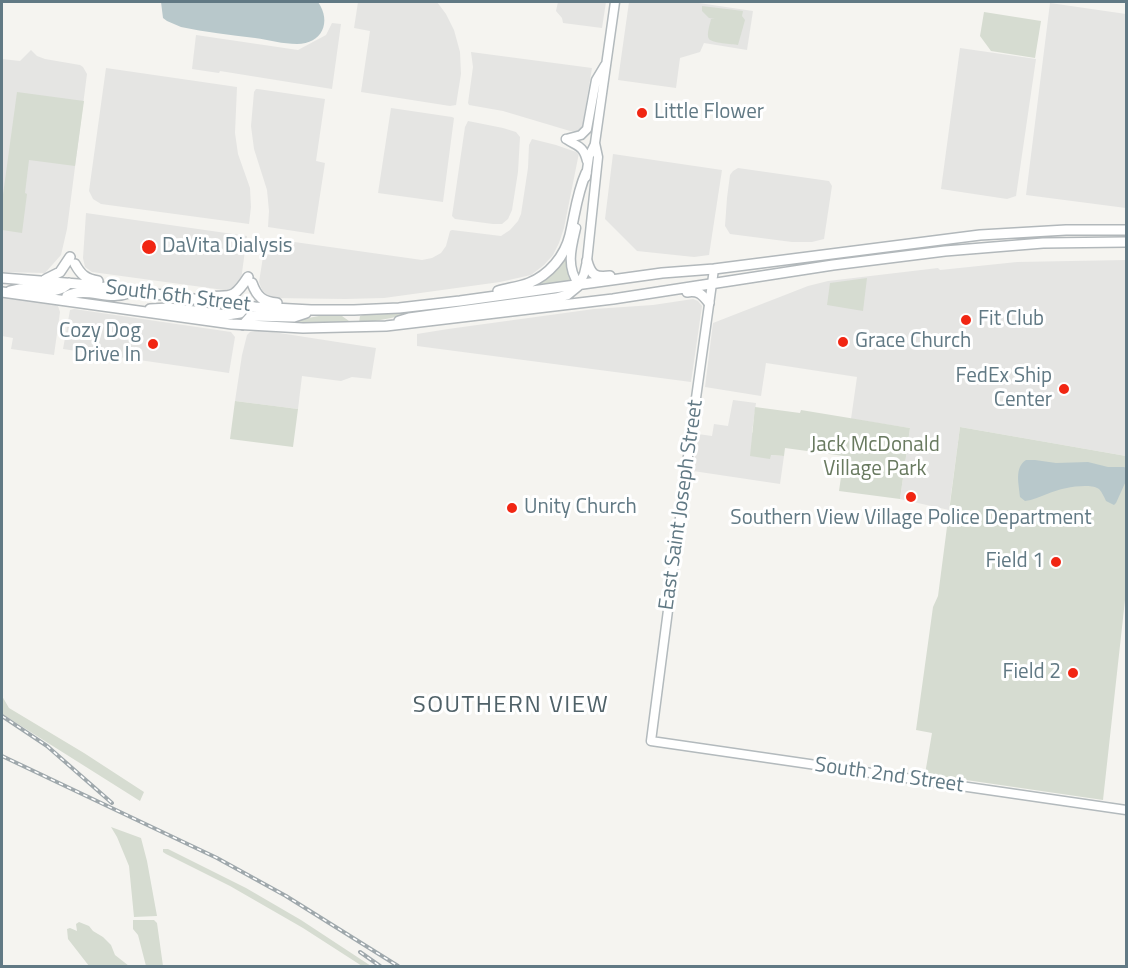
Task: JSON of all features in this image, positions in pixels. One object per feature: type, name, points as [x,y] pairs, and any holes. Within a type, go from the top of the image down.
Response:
[{"type":"main road","points":[[460,301],[530,283],[554,265],[568,242],[580,187],[587,170]]},
{"type":"main road","points":[[460,301],[980,235],[1066,230],[1126,230]]},
{"type":"main road","points":[[1088,242],[1126,237]]},
{"type":"main road","points":[[386,326],[631,296],[833,265],[945,251],[1006,245],[1126,242]]},
{"type":"main road","points":[[41,280],[60,272],[72,260],[87,279],[143,288],[159,295]]},
{"type":"main road","points":[[587,261],[590,272],[597,276],[657,270],[681,272]]},
{"type":"main road","name":"South 6th Street","points":[[2,278],[69,283],[246,306],[312,310],[399,308],[460,301]]},
{"type":"main road","points":[[187,299],[210,296],[228,297],[234,295],[250,280],[259,297],[264,301],[302,305],[312,310]]},
{"type":"main road","points":[[3,293],[29,288],[57,291],[69,283]]},
{"type":"main road","points":[[579,285],[590,296],[601,300]]},
{"type":"main road","points":[[386,326],[409,318],[556,298],[567,295],[579,285]]},
{"type":"main road","points":[[67,296],[81,292],[123,295],[134,291]]},
{"type":"main road","points":[[631,296],[642,298],[693,291],[700,293],[709,303]]},
{"type":"main road","name":"South 6th Street","points":[[3,293],[243,325],[303,328],[386,326]]},
{"type":"main road","points":[[128,310],[169,308],[227,315],[240,313],[246,306]]},
{"type":"main road","points":[[243,325],[251,316],[294,317],[312,310]]},
{"type":"street","points":[[579,285],[587,261],[598,158],[596,143],[615,2]]},
{"type":"street","points":[[587,170],[583,150],[566,139],[581,135],[587,129],[596,80],[606,62]]},
{"type":"street","points":[[579,285],[574,278],[570,259],[589,156],[596,143]]},
{"type":"street","name":"East Saint Joseph Street","points":[[651,741],[714,269]]},
{"type":"street","name":"South 2nd Street","points":[[651,741],[1126,810]]},
{"type":"shaded area","points":[[161,2],[318,2],[324,17],[324,24],[322,31],[313,40],[297,44],[286,43],[181,27],[163,18]]},
{"type":"shaded area","points":[[358,2],[437,2],[454,30],[460,52],[461,74],[456,105],[450,106],[361,92],[370,31],[354,28]]},
{"type":"shaded area","points":[[558,2],[606,2],[602,28],[563,23],[556,11]]},
{"type":"shaded area","points":[[629,2],[692,2],[753,11],[747,50],[704,43],[700,52],[680,58],[676,88],[618,80]]},
{"type":"shaded area","points":[[1050,3],[1126,14],[1126,208],[1026,195]]},
{"type":"shaded area","points":[[332,23],[341,24],[332,89],[220,71],[219,73],[192,69],[196,35],[298,50],[326,35]]},
{"type":"shaded area","points":[[960,48],[1036,59],[1016,196],[1007,199],[941,189]]},
{"type":"shaded area","points":[[31,50],[37,56],[45,59],[80,65],[87,74],[67,229],[61,255],[45,273],[2,272],[2,59],[20,61]]},
{"type":"shaded area","points":[[471,52],[592,68],[582,129],[578,132],[570,131],[503,111],[469,105],[473,67]]},
{"type":"shaded area","points":[[106,68],[237,87],[235,133],[238,154],[250,188],[249,224],[101,204],[93,199],[89,191]]},
{"type":"shaded area","points":[[256,89],[325,99],[316,161],[325,163],[314,234],[268,227],[267,190],[254,149],[251,126],[254,92]]},
{"type":"shaded area","points":[[391,108],[454,118],[443,202],[378,193]]},
{"type":"shaded area","points":[[468,121],[516,132],[520,137],[518,172],[512,210],[508,219],[502,224],[455,219],[452,216],[465,127]]},
{"type":"shaded area","points":[[532,139],[579,153],[559,243],[553,255],[531,275],[500,282],[384,298],[272,298],[262,290],[259,282],[266,238],[422,260],[441,253],[452,230],[501,236],[510,230],[521,214],[529,145]]},
{"type":"shaded area","points":[[613,154],[722,170],[709,255],[694,257],[637,251],[605,219]]},
{"type":"shaded area","points":[[738,168],[829,181],[832,186],[824,239],[812,242],[792,242],[730,234],[725,226],[727,198],[730,175]]},
{"type":"shaded area","points":[[86,213],[247,236],[241,280],[235,287],[224,290],[92,272],[85,267],[83,258]]},
{"type":"shaded area","points":[[1126,260],[1126,456],[960,427],[949,510],[900,499],[910,428],[851,419],[857,377],[766,363],[761,396],[705,387],[713,323],[808,286],[828,281],[938,268],[940,270],[1017,262]]},
{"type":"shaded area","points":[[2,297],[58,306],[60,312],[54,355],[11,349],[13,338],[2,336]]},
{"type":"shaded area","points":[[693,299],[702,306],[691,382],[417,346],[417,334],[594,309],[653,305]]},
{"type":"shaded area","points":[[70,310],[231,332],[235,337],[229,373],[63,349]]},
{"type":"shaded area","points":[[260,330],[376,348],[371,379],[352,377],[341,381],[302,376],[298,409],[235,401],[247,335]]},
{"type":"shaded area","points":[[733,400],[756,403],[752,432],[770,459],[770,455],[784,456],[780,484],[693,471],[698,434],[712,436],[714,424],[728,426]]},
{"type":"shaded area","points":[[1026,460],[1056,463],[1088,462],[1108,467],[1124,467],[1126,468],[1126,481],[1114,505],[1106,501],[1099,489],[1089,486],[1066,488],[1025,501],[1020,497],[1018,477],[1020,467]]},
{"type":"green space","points":[[702,6],[743,11],[742,16],[745,20],[738,45],[709,39],[711,19],[715,19],[709,18],[702,11]]},
{"type":"green space","points":[[984,12],[1041,21],[1035,58],[991,51],[980,36]]},
{"type":"green space","points":[[17,92],[84,101],[75,166],[29,160],[22,233],[2,230],[2,202]]},
{"type":"green space","points":[[563,256],[567,257],[569,282],[533,287],[533,283]]},
{"type":"green space","points":[[867,278],[863,311],[827,305],[830,283]]},
{"type":"green space","points":[[562,292],[359,323],[360,316],[366,314],[431,309]]},
{"type":"green space","points":[[324,315],[342,316],[349,321],[348,323],[304,324],[257,321],[253,318],[303,319]]},
{"type":"green space","points":[[235,401],[298,409],[293,447],[230,439]]},
{"type":"green space","name":"Jack McDonald Village Park","points":[[755,407],[800,413],[801,410],[910,428],[900,499],[839,491],[844,456],[785,448],[784,456],[771,455],[770,459],[750,456]]},
{"type":"green space","points":[[960,427],[1126,456],[1126,591],[1103,800],[925,774],[932,733],[916,730],[933,607],[938,596]]},
{"type":"green space","points":[[2,696],[9,708],[144,792],[140,801],[2,714]]},
{"type":"green space","points":[[111,827],[141,838],[157,916],[134,917],[129,866]]},
{"type":"green space","points":[[163,849],[168,849],[246,888],[301,920],[371,966],[362,966],[303,928],[230,886],[166,854]]},
{"type":"green space","points":[[133,920],[154,920],[157,923],[163,966],[146,966],[138,935],[133,929]]},
{"type":"green space","points":[[79,922],[89,926],[103,937],[111,945],[115,955],[129,966],[89,966],[68,939],[67,929],[77,931],[76,924]]},
{"type":"railway","points":[[2,716],[47,746],[112,803]]},
{"type":"railway","points":[[2,756],[217,858],[286,896],[398,966]]},
{"type":"railway","points":[[360,952],[380,966]]},
{"type":"place","name":"Little Flower","points":[[642,113]]},
{"type":"place","name":"DaVita Dialysis","points":[[149,247]]},
{"type":"place","name":"Fit Club","points":[[966,320]]},
{"type":"place","name":"Grace Church","points":[[843,342]]},
{"type":"place","name":"Cozy Dog Drive In","points":[[153,344]]},
{"type":"place","name":"FedEx Ship Center","points":[[1064,389]]},
{"type":"place","name":"Southern View Village Police Department","points":[[911,497]]},
{"type":"place","name":"Unity Church","points":[[512,508]]},
{"type":"place","name":"Field 1","points":[[1056,562]]},
{"type":"place","name":"Field 2","points":[[1073,673]]},
{"type":"district","name":"SOUTHERN VIEW","points":[[511,706]]}]
